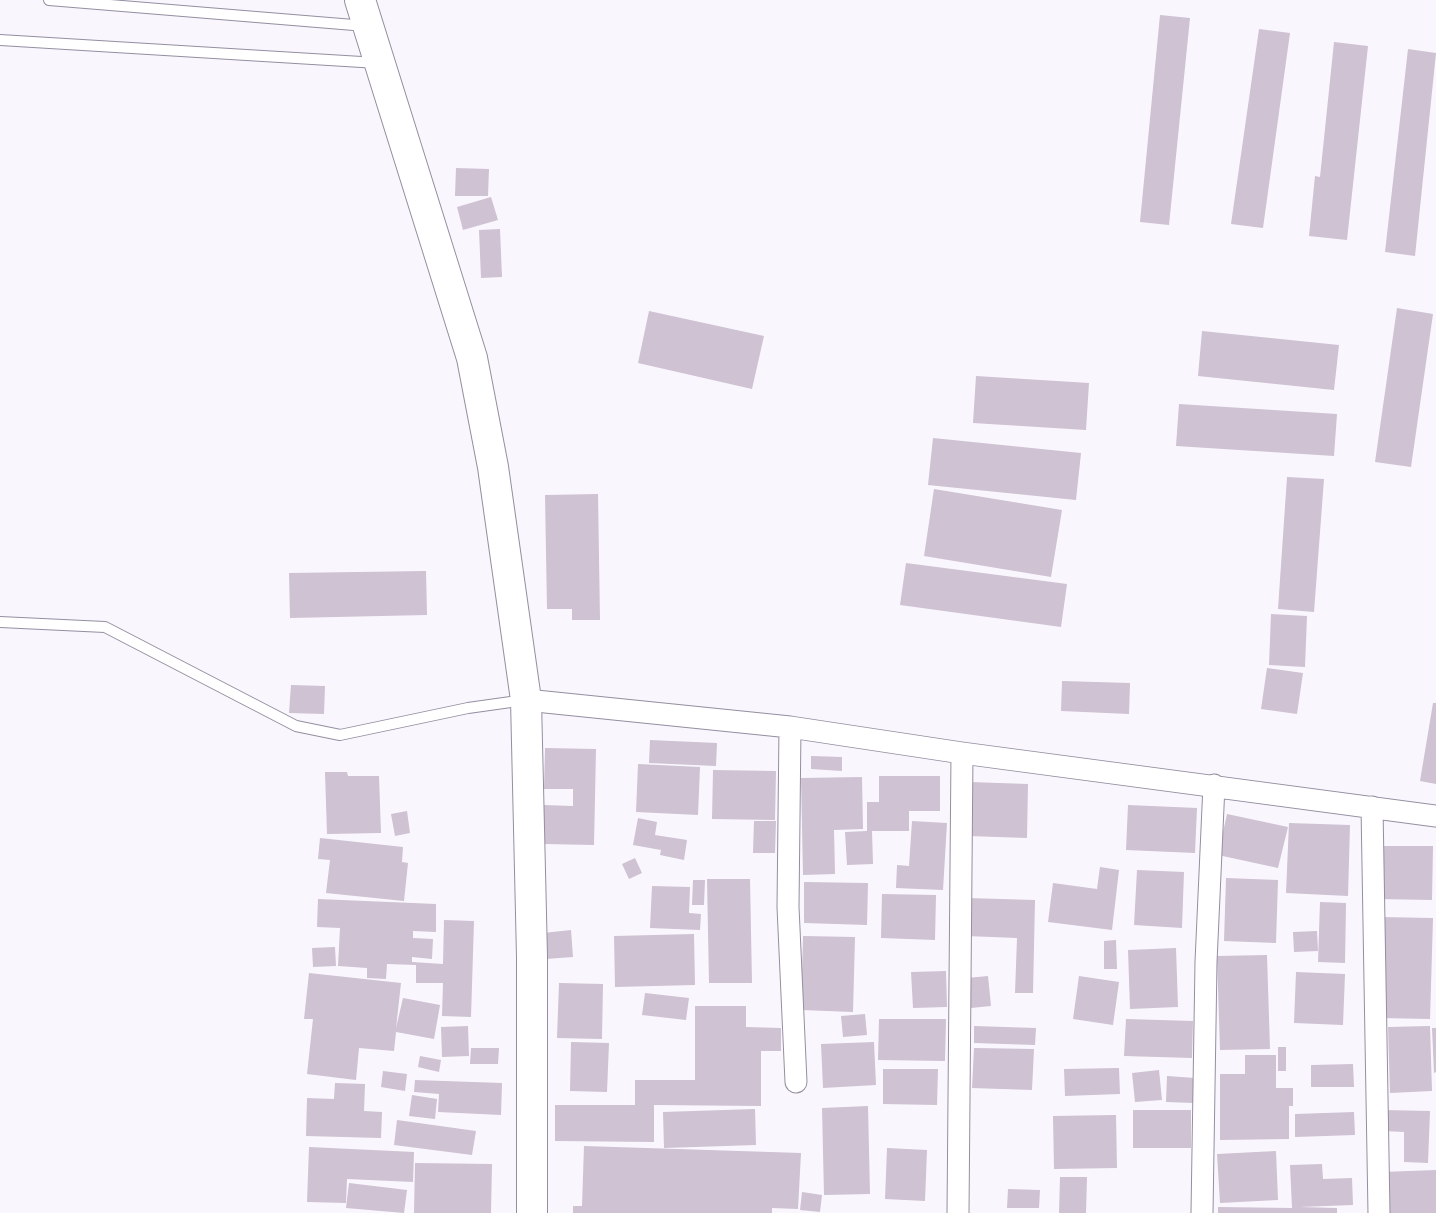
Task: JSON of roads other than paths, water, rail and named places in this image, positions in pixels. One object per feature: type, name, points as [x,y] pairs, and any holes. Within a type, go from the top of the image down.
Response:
[{"type":"main road","points":[[364,13],[472,358],[493,467],[526,700],[533,1065],[532,1213]]},
{"type":"street","points":[[526,700],[790,727],[962,753],[1436,816]]},
{"type":"street","points":[[790,727],[788,907],[796,1082]]},
{"type":"street","points":[[958,1213],[962,753]]},
{"type":"street","points":[[1202,1213],[1206,962],[1214,785]]},
{"type":"street","points":[[1371,807],[1379,1213]]},
{"type":"lane","points":[[49,0],[364,13]]},
{"type":"lane","points":[[0,40],[380,64]]},
{"type":"lane","points":[[0,622],[105,627],[296,726],[340,736],[468,708],[526,700]]}]
